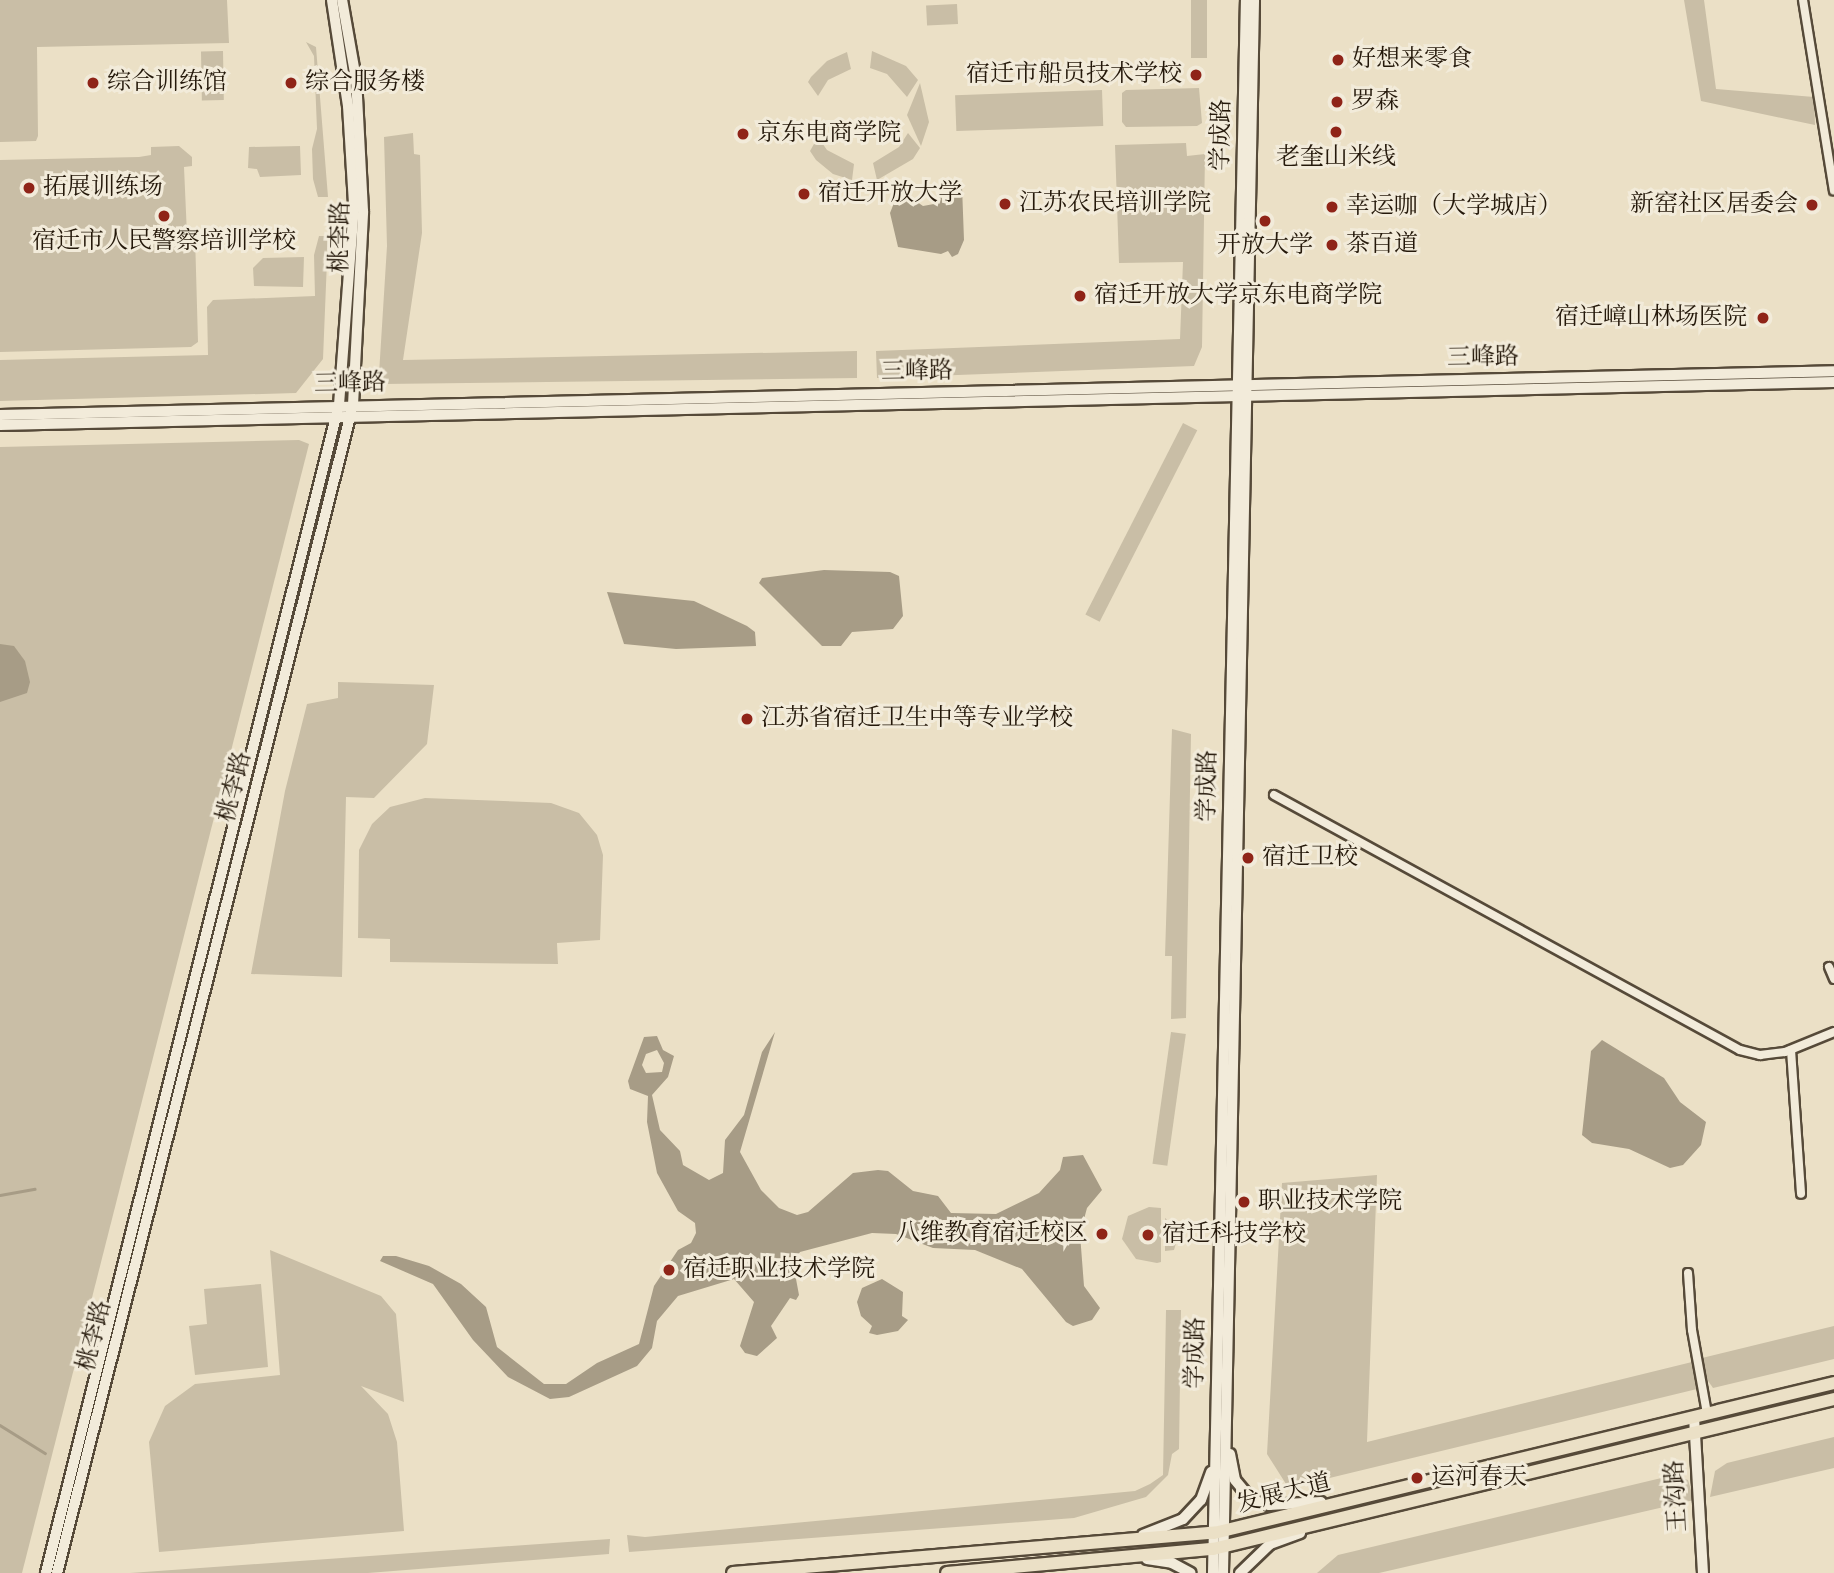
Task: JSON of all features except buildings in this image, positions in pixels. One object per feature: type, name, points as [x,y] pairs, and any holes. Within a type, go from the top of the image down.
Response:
[{"type":"main road","name":"桃李路","points":[[46,1573],[337,418],[354,204],[348,106],[332,0]]},
{"type":"main road","name":"桃李路","points":[[57,1573],[354,405],[363,211],[356,79],[342,0]]},
{"type":"main road","name":"学成路","points":[[1223,1573],[1219,1532],[1246,0]]},
{"type":"main road","name":"学成路","points":[[1241,391],[1254,0]]},
{"type":"main road","name":"三峰路","points":[[0,425],[350,418],[1834,371]]},
{"type":"main road","name":"三峰路","points":[[0,415],[339,405],[1834,382]]},
{"type":"main road","name":"发展大道","points":[[733,1573],[1219,1532],[1834,1383]]},
{"type":"main road","name":"发展大道","points":[[947,1573],[1219,1548],[1834,1399]]},
{"type":"main road","points":[[1221,1434],[1235,1480],[1252,1500],[1292,1506],[1345,1500]]},
{"type":"main road","points":[[1122,1542],[1175,1524],[1201,1500],[1211,1476],[1221,1434]]},
{"type":"main road","points":[[1240,1573],[1270,1544],[1349,1517]]},
{"type":"main road","name":"学成路","points":[[1213,1573],[1219,1548]]},
{"type":"main road","points":[[1120,1558],[1159,1559],[1191,1573]]},
{"type":"street","points":[[1803,0],[1834,191]]},
{"type":"street","points":[[1274,795],[1740,1049],[1760,1055],[1791,1050],[1834,1032]]},
{"type":"street","points":[[1829,967],[1834,979]]},
{"type":"street","points":[[1791,1050],[1801,1194]]},
{"type":"street","points":[[1688,1273],[1692,1330],[1707,1413]]},
{"type":"street","name":"王沟路","points":[[1694,1417],[1703,1573]]},
{"type":"shaded area","points":[[0,0],[227,0],[229,43],[37,47],[38,136],[36,141],[0,142]]},
{"type":"shaded area","points":[[1191,0],[1207,0],[1207,58],[1191,58]]},
{"type":"shaded area","points":[[1684,0],[1704,0],[1716,89],[1814,97],[1815,125],[1701,101]]},
{"type":"shaded area","points":[[957,4],[958,24],[927,26],[926,6]]},
{"type":"shaded area","points":[[306,42],[316,47],[328,197],[318,197],[313,179],[312,149],[317,129],[314,56]]},
{"type":"shaded area","points":[[201,51],[223,51],[224,100],[202,100]]},
{"type":"shaded area","points":[[872,51],[906,66],[918,80],[907,97],[887,74],[870,68]]},
{"type":"shaded area","points":[[847,52],[851,69],[828,80],[818,96],[808,82],[811,77],[827,61]]},
{"type":"shaded area","points":[[920,83],[929,122],[921,146],[907,115]]},
{"type":"shaded area","points":[[1199,88],[1202,123],[1197,126],[1126,127],[1122,122],[1122,93],[1126,90]]},
{"type":"shaded area","points":[[1102,90],[1103,126],[956,131],[955,95]]},
{"type":"shaded area","points":[[413,133],[414,154],[420,155],[422,233],[403,360],[857,351],[857,378],[383,384],[379,374],[387,246],[384,137]]},
{"type":"shaded area","points":[[908,133],[920,148],[913,159],[877,180],[873,163],[899,147]]},
{"type":"shaded area","points":[[818,137],[827,150],[854,164],[852,180],[833,174],[816,160],[810,151]]},
{"type":"shaded area","points":[[1186,143],[1187,156],[1205,154],[1202,347],[1194,366],[877,378],[876,351],[1180,339],[1183,262],[1119,263],[1115,145]]},
{"type":"shaded area","points":[[179,146],[192,157],[192,166],[184,167],[187,235],[195,235],[198,342],[191,347],[0,352],[0,160],[139,157],[151,155],[151,147]]},
{"type":"shaded area","points":[[300,146],[301,175],[260,177],[257,169],[248,168],[249,147]]},
{"type":"shaded area","points":[[951,184],[962,186],[964,240],[958,254],[952,257],[948,251],[941,254],[898,247],[890,213],[896,198],[907,195],[923,206],[934,204]]},
{"type":"shaded area","points":[[319,236],[328,236],[323,359],[296,393],[0,401],[0,360],[208,355],[207,307],[213,300],[315,296],[314,255]]},
{"type":"shaded area","points":[[304,257],[303,287],[254,286],[253,268],[263,258]]},
{"type":"shaded area","points":[[1183,423],[1197,430],[1100,622],[1085,615]]},
{"type":"shaded area","points":[[299,440],[309,444],[22,1573],[0,1573],[0,447]]},
{"type":"shaded area","points":[[824,570],[890,572],[899,576],[903,616],[893,629],[852,632],[841,646],[822,646],[759,583],[762,578]]},
{"type":"shaded area","points":[[607,592],[694,601],[747,626],[755,632],[756,646],[676,649],[624,644]]},
{"type":"shaded area","points":[[0,644],[14,646],[25,661],[30,682],[27,693],[0,702]]},
{"type":"shaded area","points":[[338,682],[434,685],[427,744],[374,798],[346,797],[342,977],[251,974],[285,791],[307,704],[338,698]]},
{"type":"shaded area","points":[[1172,729],[1191,734],[1186,1018],[1171,1019],[1172,956],[1165,956]]},
{"type":"shaded area","points":[[425,798],[551,803],[579,813],[597,835],[603,855],[600,940],[557,943],[558,964],[390,962],[390,939],[358,938],[359,850],[372,824],[390,807]]},
{"type":"shaded area","points":[[775,1032],[740,1152],[761,1190],[779,1208],[797,1215],[808,1212],[853,1173],[878,1170],[888,1171],[913,1191],[938,1196],[951,1213],[996,1214],[1039,1193],[1060,1170],[1063,1157],[1083,1155],[1102,1190],[1087,1208],[1080,1234],[1084,1286],[1100,1308],[1092,1320],[1073,1326],[1066,1322],[1022,1269],[975,1250],[933,1248],[896,1234],[872,1233],[800,1252],[793,1263],[799,1295],[796,1300],[790,1298],[771,1326],[777,1338],[757,1356],[745,1353],[740,1346],[754,1302],[734,1279],[678,1296],[657,1321],[652,1348],[637,1366],[569,1397],[550,1399],[508,1377],[473,1340],[433,1284],[380,1261],[383,1256],[396,1256],[429,1266],[461,1284],[486,1307],[497,1347],[544,1384],[566,1384],[597,1363],[639,1344],[654,1286],[678,1250],[691,1243],[696,1233],[695,1223],[678,1211],[657,1173],[647,1122],[648,1096],[630,1089],[628,1081],[644,1037],[657,1036],[663,1050],[674,1056],[668,1077],[652,1095],[660,1130],[680,1151],[683,1165],[709,1180],[723,1173],[725,1140],[744,1115],[762,1052]],"holes":[[[657,1050],[664,1063],[662,1072],[646,1073],[642,1065],[646,1054]]]},
{"type":"shaded area","points":[[1171,1032],[1186,1034],[1167,1166],[1152,1164]]},
{"type":"shaded area","points":[[1602,1040],[1664,1078],[1680,1102],[1706,1122],[1701,1145],[1683,1165],[1670,1168],[1629,1149],[1592,1143],[1582,1135],[1591,1051]]},
{"type":"shaded area","points":[[1377,1175],[1367,1442],[1692,1362],[1697,1389],[1313,1482],[1286,1484],[1267,1454],[1282,1183]]},
{"type":"shaded area","points":[[1149,1207],[1161,1208],[1161,1262],[1157,1263],[1136,1259],[1122,1239],[1128,1216]]},
{"type":"shaded area","points":[[1165,1218],[1180,1230],[1174,1250],[1165,1251]]},
{"type":"shaded area","points":[[270,1250],[381,1296],[396,1314],[404,1402],[361,1386],[388,1414],[397,1442],[404,1531],[159,1552],[149,1442],[165,1406],[195,1384],[280,1375]]},
{"type":"shaded area","points":[[882,1279],[903,1292],[902,1316],[908,1320],[898,1331],[877,1335],[869,1333],[872,1326],[861,1316],[857,1302],[862,1288]]},
{"type":"shaded area","points":[[261,1284],[268,1367],[195,1375],[189,1326],[207,1324],[204,1289]]},
{"type":"shaded area","points":[[1166,1310],[1181,1310],[1179,1449],[1172,1454],[1168,1475],[1146,1497],[1074,1518],[629,1552],[627,1535],[645,1537],[1135,1491],[1163,1475]]},
{"type":"shaded area","points":[[1834,1326],[1834,1359],[1713,1388],[1706,1378],[1702,1358]]},
{"type":"shaded area","points":[[1834,1437],[1834,1468],[1710,1497],[1715,1471],[1727,1463]]},
{"type":"shaded area","points":[[1674,1475],[1688,1480],[1694,1500],[1379,1573],[1317,1573],[1338,1555]]},
{"type":"shaded area","points":[[610,1539],[609,1554],[368,1573],[130,1573]]},
{"type":"waterway","points":[[0,1195],[34,1189]]},
{"type":"waterway","points":[[0,1425],[45,1453]]},
{"type":"place","name":"好想来零食","points":[[1338,60]]},
{"type":"place","name":"宿迁市船员技术学校","points":[[1196,75]]},
{"type":"place","name":"综合训练馆","points":[[93,83]]},
{"type":"place","name":"综合服务楼","points":[[291,83]]},
{"type":"place","name":"罗森","points":[[1337,102]]},
{"type":"place","name":"老奎山米线","points":[[1336,132]]},
{"type":"place","name":"京东电商学院","points":[[743,134]]},
{"type":"place","name":"拓展训练场","points":[[29,188]]},
{"type":"place","name":"宿迁开放大学","points":[[804,194]]},
{"type":"place","name":"江苏农民培训学院","points":[[1005,204]]},
{"type":"place","name":"新窑社区居委会","points":[[1812,205]]},
{"type":"place","name":"幸运咖（大学城店）","points":[[1332,207]]},
{"type":"place","name":"宿迁市人民警察培训学校","points":[[164,216]]},
{"type":"place","name":"开放大学","points":[[1265,221]]},
{"type":"place","name":"茶百道","points":[[1332,245]]},
{"type":"place","name":"宿迁开放大学京东电商学院","points":[[1080,296]]},
{"type":"place","name":"宿迁嶂山林场医院","points":[[1763,318]]},
{"type":"place","name":"江苏省宿迁卫生中等专业学校","points":[[747,719]]},
{"type":"place","name":"宿迁卫校","points":[[1248,858]]},
{"type":"place","name":"职业技术学院","points":[[1244,1202]]},
{"type":"place","name":"八维教育宿迁校区","points":[[1102,1234]]},
{"type":"place","name":"宿迁科技学校","points":[[1148,1235]]},
{"type":"place","name":"宿迁职业技术学院","points":[[669,1270]]},
{"type":"place","name":"运河春天","points":[[1417,1478]]}]
